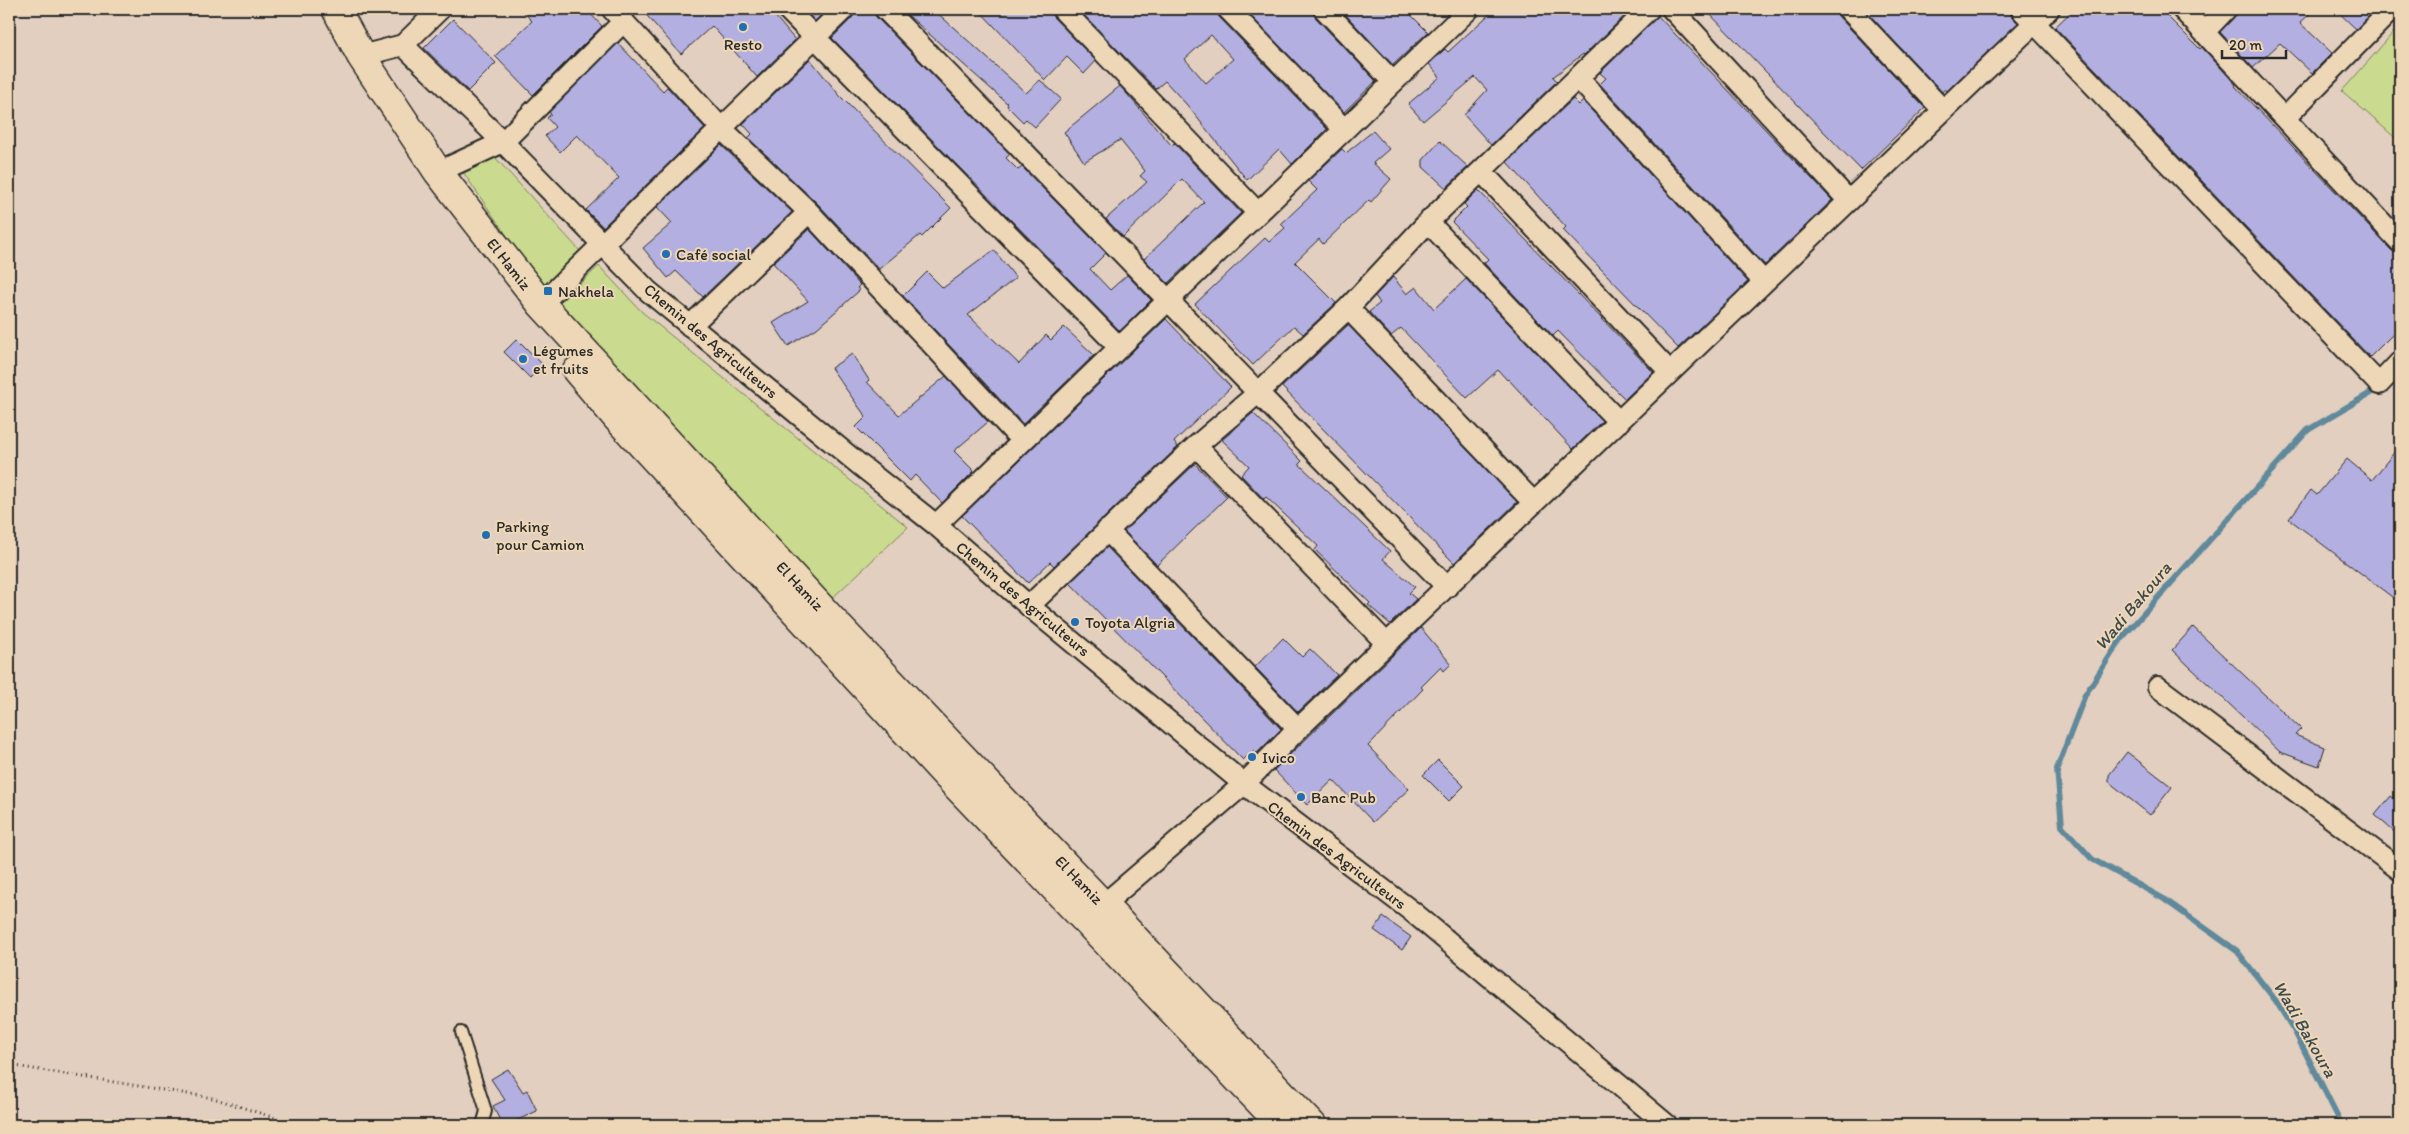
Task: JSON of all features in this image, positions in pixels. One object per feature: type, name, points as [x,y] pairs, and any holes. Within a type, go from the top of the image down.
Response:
[{"type":"main road","name":"El Hamiz","points":[[321,9],[348,56],[426,177],[495,259],[616,417],[946,775],[1282,1125]]},
{"type":"main road","name":"El Hamiz","points":[[336,9],[361,56],[495,259]]},
{"type":"main road","name":"El Hamiz","points":[[516,287],[541,304],[837,625],[1312,1125]]},
{"type":"street","points":[[361,56],[403,45],[440,9]]},
{"type":"street","points":[[788,9],[1119,347]]},
{"type":"street","points":[[541,304],[844,9]]},
{"type":"street","points":[[885,9],[1447,587]]},
{"type":"street","points":[[1062,9],[1258,213]]},
{"type":"street","points":[[1228,9],[1344,129]]},
{"type":"street","points":[[1324,9],[1393,82]]},
{"type":"street","points":[[936,525],[1468,9]]},
{"type":"street","points":[[1029,606],[1196,446],[1258,393],[1348,308],[1428,222],[1649,9]]},
{"type":"street","points":[[1672,9],[1849,201]]},
{"type":"street","points":[[1848,9],[1943,110]]},
{"type":"street","points":[[1103,905],[1244,784],[1298,729],[1943,110],[2028,16],[2049,9]]},
{"type":"street","points":[[2182,9],[2400,242]]},
{"type":"street","points":[[2205,32],[2226,9]]},
{"type":"street","points":[[2285,118],[2392,9]]},
{"type":"street","points":[[438,172],[503,142],[618,15],[721,128],[809,212],[1022,441]]},
{"type":"street","points":[[2028,16],[2379,384],[2400,362]]},
{"type":"street","name":"Chemin des Agriculteurs","points":[[403,45],[503,142],[648,291],[852,459],[936,525],[1029,606],[1244,784],[1414,914],[1667,1125]]},
{"type":"street","points":[[1578,78],[1764,282]]},
{"type":"street","points":[[1480,171],[1670,372]]},
{"type":"street","points":[[690,326],[809,212]]},
{"type":"street","points":[[1428,222],[1619,422]]},
{"type":"street","points":[[1348,308],[1534,503]]},
{"type":"street","points":[[1196,446],[1388,644]]},
{"type":"street","points":[[1107,530],[1298,729]]},
{"type":"street","points":[[2158,687],[2400,870]]},
{"type":"lane","points":[[461,1032],[486,1111],[482,1125]]},
{"type":"path","points":[[9,1065],[213,1098],[297,1125]]},
{"type":"green space","points":[[2400,25],[2400,142],[2342,91]]},
{"type":"green space","points":[[493,155],[580,251],[544,290],[463,172]]},
{"type":"green space","points":[[599,266],[642,312],[908,527],[829,601],[557,305]]},
{"type":"building","points":[[520,9],[586,9],[602,26],[533,95],[495,56],[532,21]]},
{"type":"building","points":[[641,9],[769,9],[795,40],[757,77],[712,26],[681,54]]},
{"type":"building","points":[[803,9],[827,9],[815,21]]},
{"type":"building","points":[[856,9],[873,9],[876,17],[1010,154],[1006,158],[1018,170],[1022,167],[1106,253],[1090,269],[1110,290],[1127,275],[1151,300],[1120,331],[832,38],[852,18]]},
{"type":"building","points":[[901,9],[933,9],[1026,93],[1040,80],[1061,99],[1035,127],[1026,119],[1023,122],[1007,106],[1008,104]]},
{"type":"building","points":[[978,9],[1050,9],[1053,17],[1096,61],[1084,74],[1067,57],[1045,80]]},
{"type":"building","points":[[1078,9],[1216,9],[1219,17],[1327,129],[1292,164],[1279,149],[1247,180],[1187,105],[1165,81],[1156,89]],"holes":[[[1211,35],[1233,59],[1206,83],[1185,59]]]},
{"type":"building","points":[[1244,9],[1312,9],[1315,17],[1376,81],[1344,112]]},
{"type":"building","points":[[1340,9],[1405,9],[1428,32],[1393,65]]},
{"type":"building","points":[[1495,9],[1632,9],[1584,55],[1553,77],[1557,81],[1491,145],[1464,115],[1487,90],[1475,77],[1423,121],[1408,104],[1440,77],[1429,64],[1445,49],[1448,52]]},
{"type":"building","points":[[1705,9],[1836,9],[1839,17],[1925,108],[1861,170]]},
{"type":"building","points":[[1864,9],[2009,9],[2012,17],[2018,23],[1947,91],[1945,89],[1942,92]]},
{"type":"building","points":[[2074,9],[2160,9],[2200,49],[2202,47],[2235,86],[2391,250],[2400,256],[2400,327],[2370,357],[2055,27]]},
{"type":"building","points":[[2242,9],[2315,9],[2300,23],[2332,53],[2312,73],[2280,43],[2253,68],[2220,32]]},
{"type":"building","points":[[2335,9],[2376,9],[2356,29]]},
{"type":"building","points":[[1658,16],[1832,200],[1765,265],[1600,84],[1606,78],[1600,73]]},
{"type":"building","points":[[453,19],[496,63],[468,91],[424,48]]},
{"type":"building","points":[[618,43],[663,91],[667,87],[705,128],[603,227],[586,210],[619,178],[577,135],[560,152],[545,136],[555,127],[547,118],[551,114],[549,112]]},
{"type":"building","points":[[810,59],[840,96],[951,208],[922,237],[920,235],[879,269],[818,204],[748,138],[752,134],[743,124]]},
{"type":"building","points":[[1120,86],[1172,146],[1174,143],[1241,213],[1168,283],[1144,259],[1204,202],[1182,179],[1123,237],[1106,219],[1147,182],[1140,176],[1145,171],[1120,140],[1084,162],[1064,132]]},
{"type":"building","points":[[1573,99],[1579,105],[1583,101],[1748,282],[1678,348],[1563,230],[1566,227],[1507,162]]},
{"type":"building","points":[[1373,131],[1389,149],[1373,163],[1391,179],[1371,202],[1369,200],[1323,244],[1319,239],[1295,262],[1336,303],[1303,334],[1294,326],[1253,365],[1195,304],[1265,238],[1269,242],[1285,228],[1281,224],[1317,190],[1308,181],[1342,149],[1346,153]]},
{"type":"building","points":[[1440,141],[1468,167],[1446,188],[1423,167],[1423,160]]},
{"type":"building","points":[[721,145],[792,212],[703,297],[676,271],[668,278],[643,248],[672,223],[657,207]]},
{"type":"building","points":[[1478,190],[1653,372],[1625,399],[1558,331],[1553,336],[1484,263],[1488,259],[1452,222],[1467,207],[1464,204]]},
{"type":"building","points":[[809,229],[860,285],[857,288],[860,290],[817,328],[788,346],[773,323],[808,301],[773,263]]},
{"type":"building","points":[[994,250],[1016,278],[968,315],[1019,364],[1046,335],[1051,340],[1064,327],[1094,355],[1023,424],[903,296],[927,272],[943,288]]},
{"type":"building","points":[[1393,277],[1407,294],[1416,287],[1434,309],[1466,279],[1602,421],[1573,449],[1498,370],[1467,398],[1401,328],[1391,336],[1369,312],[1380,303],[1375,296]]},
{"type":"building","points":[[1166,319],[1231,387],[1174,442],[1178,447],[1054,566],[1050,562],[1028,583],[962,516]]},
{"type":"building","points":[[1348,325],[1517,502],[1454,563],[1282,387]]},
{"type":"building","name":"Légumes et fruits","points":[[517,339],[543,365],[530,378],[504,352]]},
{"type":"building","points":[[852,354],[869,380],[867,382],[899,415],[946,376],[988,422],[954,451],[974,471],[942,503],[915,475],[910,481],[856,427],[866,417],[831,368]]},
{"type":"building","points":[[1253,413],[1302,461],[1299,464],[1390,551],[1383,559],[1415,587],[1409,593],[1416,599],[1390,624],[1368,605],[1370,603],[1315,550],[1318,546],[1266,497],[1264,499],[1241,475],[1249,466],[1222,440]]},
{"type":"building","points":[[2400,445],[2400,603],[2289,519],[2311,490],[2317,495],[2347,459],[2372,480]]},
{"type":"building","points":[[1195,464],[1227,497],[1157,565],[1124,531]]},
{"type":"building","points":[[1107,547],[1281,729],[1257,753],[1254,750],[1243,760],[1070,583]]},
{"type":"building","points":[[2193,627],[2301,729],[2295,735],[2325,747],[2319,766],[2280,752],[2172,650]]},
{"type":"building","points":[[1421,628],[1451,664],[1444,671],[1441,667],[1421,687],[1423,689],[1368,746],[1409,789],[1373,822],[1333,780],[1307,805],[1274,770]]},
{"type":"building","points":[[1283,638],[1302,657],[1310,649],[1337,675],[1298,712],[1255,667]]},
{"type":"building","points":[[2127,752],[2172,787],[2150,815],[2109,782],[2109,775]]},
{"type":"building","points":[[1438,760],[1464,786],[1449,801],[1423,775]]},
{"type":"building","points":[[2391,796],[2400,804],[2400,837],[2375,815]]},
{"type":"building","points":[[1383,917],[1411,937],[1402,950],[1374,930]]},
{"type":"building","points":[[508,1069],[523,1092],[527,1090],[537,1111],[507,1125],[502,1125],[493,1106],[505,1100],[491,1079]]},
{"type":"waterway","name":"Wadi Bakoura","points":[[2342,1125],[2295,1032],[2276,1001],[2237,951],[2164,899],[2092,859],[2062,826],[2057,769],[2085,695],[2121,639],[2308,430],[2379,388]]},
{"type":"place","name":"Resto","points":[[743,27]]},
{"type":"place","name":"Café social","points":[[666,254]]},
{"type":"place","name":"Nakhela","points":[[548,291]]},
{"type":"place","name":"Légumes et fruits","points":[[523,359]]},
{"type":"place","name":"Parking pour Camion","points":[[486,535]]},
{"type":"place","name":"Toyota Algria","points":[[1075,622]]},
{"type":"place","name":"Ivico","points":[[1252,757]]},
{"type":"place","name":"Banc Pub","points":[[1301,797]]}]
